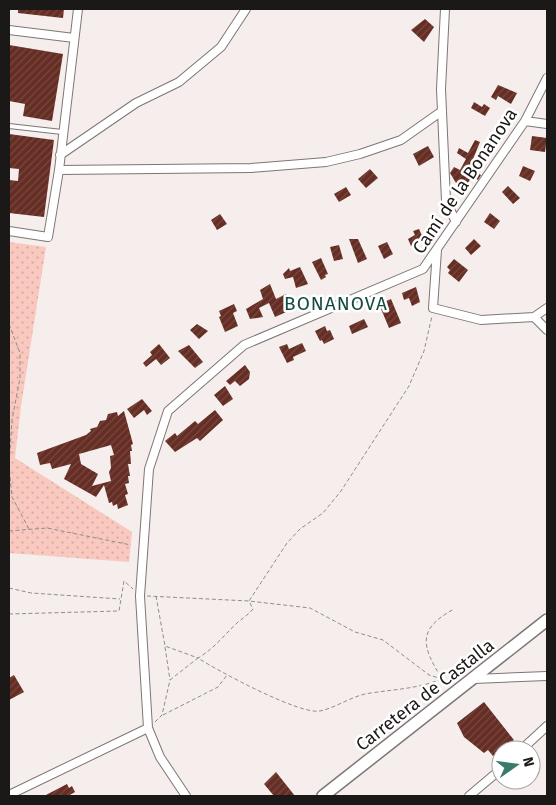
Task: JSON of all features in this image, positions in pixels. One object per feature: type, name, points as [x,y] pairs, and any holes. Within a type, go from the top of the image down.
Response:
[{"type":"main road","name":"Carretera de Castalla","points":[[323,796],[547,620]]},
{"type":"street","points":[[9,231],[48,237],[59,170],[78,9]]},
{"type":"street","points":[[60,155],[136,103],[179,82],[221,47],[246,9]]},
{"type":"street","points":[[445,9],[442,111],[446,201],[456,222]]},
{"type":"street","points":[[9,30],[74,38]]},
{"type":"street","name":"Camí de la Bonanova","points":[[186,796],[160,757],[148,728],[140,596],[149,469],[168,411],[244,345],[423,269],[525,121],[547,78]]},
{"type":"street","points":[[59,170],[251,168],[326,162],[360,154],[401,140],[442,111]]},
{"type":"street","points":[[525,121],[547,124]]},
{"type":"street","points":[[437,248],[433,308],[481,320],[534,317],[547,308]]},
{"type":"street","points":[[534,317],[547,330]]},
{"type":"street","points":[[474,679],[547,676]]},
{"type":"street","points":[[532,740],[547,726]]},
{"type":"street","points":[[9,795],[148,728]]},
{"type":"street","points":[[470,796],[491,777]]},
{"type":"lane","points":[[9,126],[62,132]]},
{"type":"path","points":[[249,601],[287,543],[300,529],[323,513],[341,491],[409,386],[424,351],[432,324],[433,308]]},
{"type":"path","points":[[9,324],[20,353],[20,378],[12,420],[9,456],[12,497],[30,529]]},
{"type":"path","points":[[9,531],[47,528],[131,545]]},
{"type":"path","points":[[9,614],[119,611],[124,581],[140,596],[249,601],[310,608],[355,632],[382,640],[428,675],[442,680],[457,692]]},
{"type":"path","points":[[9,588],[31,593],[121,599]]},
{"type":"path","points":[[156,596],[170,680],[162,715]]},
{"type":"path","points":[[170,680],[198,658],[212,650],[239,621],[246,617],[253,609],[249,601]]},
{"type":"path","points":[[442,680],[432,663],[426,644],[428,630],[437,618],[454,609]]},
{"type":"path","points":[[165,646],[198,658],[227,675],[289,705],[319,711],[358,695],[420,688],[442,680]]},
{"type":"path","points":[[148,728],[162,715],[218,687],[227,675]]},
{"type":"shaded area","points":[[9,242],[46,247],[21,406],[15,458],[132,532],[129,562],[9,553]]},
{"type":"building","points":[[18,9],[64,9],[63,18],[18,13]]},
{"type":"building","points":[[425,19],[434,27],[424,42],[411,30]]},
{"type":"building","points":[[9,45],[63,54],[52,121],[23,116],[25,104],[9,101]]},
{"type":"building","points":[[498,85],[517,93],[511,104],[498,96],[496,100],[491,97]]},
{"type":"building","points":[[474,102],[482,107],[484,104],[490,108],[485,116],[471,108]]},
{"type":"building","points":[[9,134],[54,140],[44,217],[9,213],[9,180],[18,181],[19,169],[9,168]]},
{"type":"building","points":[[532,136],[547,138],[545,152],[530,150]]},
{"type":"building","points":[[475,140],[480,142],[469,169],[481,175],[478,180],[472,176],[465,188],[456,183],[450,173],[454,167],[460,170],[466,159],[457,153],[459,148],[468,153]]},
{"type":"building","points":[[428,146],[434,157],[419,166],[413,154]]},
{"type":"building","points":[[523,166],[535,171],[530,181],[519,176]]},
{"type":"building","points":[[370,169],[378,178],[366,188],[358,179]]},
{"type":"building","points":[[508,186],[520,198],[513,204],[502,192]]},
{"type":"building","points":[[346,187],[351,195],[339,202],[334,194]]},
{"type":"building","points":[[490,213],[500,221],[494,229],[484,222]]},
{"type":"building","points":[[220,214],[227,224],[217,230],[211,220]]},
{"type":"building","points":[[419,229],[424,240],[411,246],[408,239],[415,235],[413,231]]},
{"type":"building","points":[[349,239],[358,239],[367,259],[358,263]]},
{"type":"building","points":[[474,239],[481,246],[471,255],[465,248]]},
{"type":"building","points":[[387,242],[393,254],[384,259],[378,246]]},
{"type":"building","points":[[339,245],[343,259],[334,261],[330,247]]},
{"type":"building","points":[[321,258],[328,274],[321,280],[312,262]]},
{"type":"building","points":[[454,259],[468,270],[459,282],[448,273],[450,270],[447,267]]},
{"type":"building","points":[[300,267],[308,284],[296,288],[293,277],[285,279],[283,274],[289,268],[290,271]]},
{"type":"building","points":[[270,284],[276,299],[286,294],[293,309],[275,317],[269,303],[259,308],[263,317],[250,319],[246,309],[263,299],[260,290]]},
{"type":"building","points":[[416,287],[420,302],[412,306],[409,298],[404,300],[402,293]]},
{"type":"building","points":[[391,299],[401,323],[389,328],[379,304]]},
{"type":"building","points":[[234,304],[237,311],[233,313],[238,326],[225,332],[219,317],[221,316],[219,311]]},
{"type":"building","points":[[364,319],[368,327],[352,334],[349,326]]},
{"type":"building","points":[[197,324],[208,331],[199,339],[190,330]]},
{"type":"building","points":[[325,326],[327,331],[330,330],[334,339],[324,344],[322,340],[320,341],[315,331]]},
{"type":"building","points":[[302,343],[306,351],[293,357],[294,360],[287,363],[279,347],[287,344],[289,349]]},
{"type":"building","points":[[159,344],[170,358],[161,365],[156,359],[146,367],[143,363],[152,355],[150,352]]},
{"type":"building","points":[[189,345],[203,362],[195,368],[178,351]]},
{"type":"building","points":[[245,365],[250,372],[249,379],[240,386],[235,381],[230,385],[226,381]]},
{"type":"building","points":[[225,386],[233,399],[223,406],[214,395]]},
{"type":"building","points":[[142,399],[152,411],[147,415],[144,410],[134,418],[127,409]]},
{"type":"building","points":[[215,410],[223,420],[200,441],[197,438],[175,452],[165,441],[175,433],[177,436],[195,421],[198,424]]},
{"type":"building","points":[[124,411],[133,444],[131,445],[132,451],[130,451],[131,464],[128,464],[129,483],[125,484],[128,494],[125,495],[128,505],[118,509],[117,504],[113,506],[112,502],[109,503],[104,485],[96,497],[64,479],[71,464],[52,469],[50,463],[40,465],[37,453],[86,435],[91,431],[90,429],[97,427],[100,421],[106,420],[108,414],[117,412],[118,416]],"holes":[[[111,445],[114,455],[110,456],[111,468],[109,472],[111,481],[92,486],[98,474],[81,464],[79,454]]]},
{"type":"building","points":[[14,675],[24,692],[9,700],[9,678]]},
{"type":"building","points":[[484,702],[514,740],[491,740],[491,754],[488,750],[484,753],[464,737],[457,723]]},
{"type":"building","points":[[276,772],[295,796],[274,796],[264,784]]},
{"type":"building","points":[[67,784],[69,788],[72,786],[75,792],[68,796],[44,796]]},
{"type":"district","name":"BONANOVA","points":[[336,303]]}]
